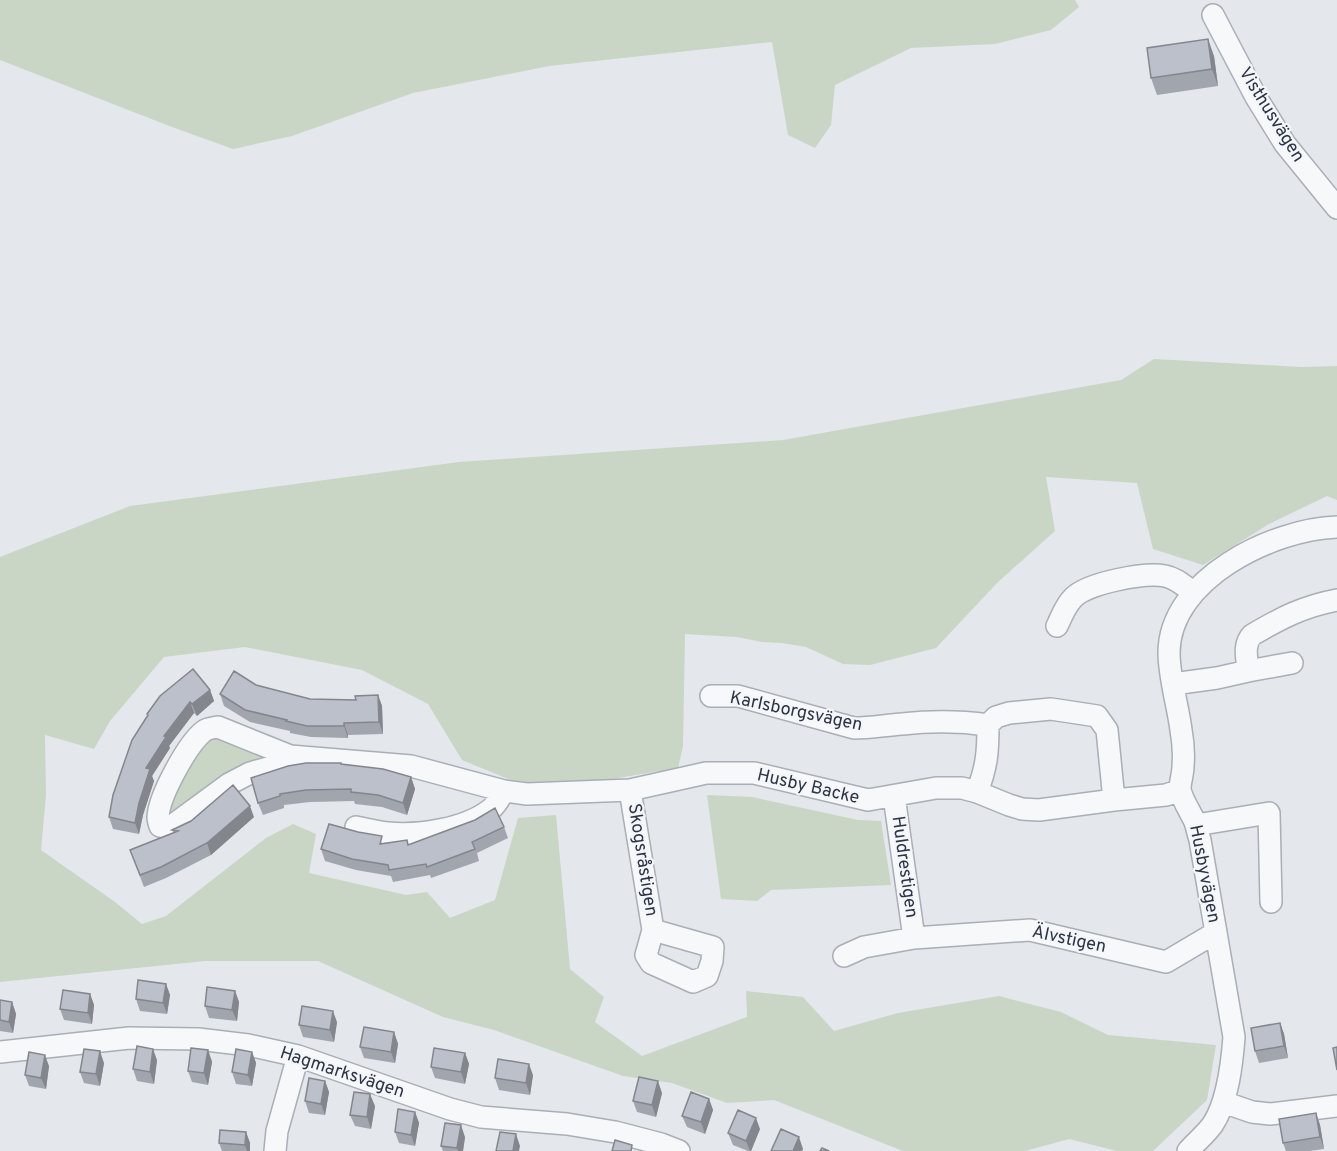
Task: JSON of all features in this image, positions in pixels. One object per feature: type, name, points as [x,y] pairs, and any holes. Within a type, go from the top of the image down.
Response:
[{"type":"street","name":"Visthusvägen","points":[[1214,15],[1256,97],[1285,144],[1337,208]]},
{"type":"street","points":[[1180,790],[1184,767],[1169,653],[1172,632],[1179,613],[1193,592],[1230,562],[1262,544],[1293,534],[1337,527]]},
{"type":"street","points":[[1057,626],[1065,607],[1074,597],[1089,588],[1110,582],[1154,575],[1168,576],[1193,592]]},
{"type":"street","points":[[1248,671],[1246,647],[1252,635],[1294,612],[1337,600]]},
{"type":"street","points":[[1173,684],[1292,663]]},
{"type":"street","name":"Karlsborgsvägen","points":[[711,696],[738,696],[854,728],[935,722],[968,722],[988,725]]},
{"type":"street","points":[[977,792],[988,756],[988,725],[996,717],[1009,713],[1051,709],[1097,716],[1107,730],[1114,800]]},
{"type":"street","name":"Husby Backe","points":[[290,756],[271,767],[250,773],[229,784],[169,828],[160,826],[158,819],[160,806],[183,758],[192,744],[207,729],[218,727],[290,756],[411,766],[504,791],[527,794],[630,790],[706,773],[754,773],[868,801],[936,788],[962,788],[1023,809],[1039,810],[1166,795],[1180,790]]},
{"type":"street","name":"Skogsråstigen","points":[[630,790],[653,930]]},
{"type":"street","name":"Husbyvägen","points":[[1180,790],[1196,825],[1200,840],[1234,1037],[1231,1070],[1223,1102],[1213,1124],[1188,1151]]},
{"type":"street","points":[[356,827],[390,833],[423,833],[451,828],[491,809],[504,791]]},
{"type":"street","name":"Huldrestigen","points":[[894,796],[914,938]]},
{"type":"street","points":[[1196,825],[1269,813],[1271,902]]},
{"type":"street","name":"Älvstigen","points":[[844,956],[864,947],[914,938],[1030,930],[1166,962],[1215,933]]},
{"type":"street","name":"Hagmarksvägen","points":[[0,1052],[129,1038],[186,1038],[248,1045],[298,1056],[450,1109],[481,1117],[567,1124],[615,1132],[679,1151]]},
{"type":"street","points":[[274,1151],[277,1131],[298,1056]]},
{"type":"street","points":[[1223,1102],[1252,1112],[1269,1114],[1337,1106]]},
{"type":"green space","points":[[0,0],[1075,0],[1079,7],[1051,30],[995,44],[911,48],[835,85],[831,125],[815,148],[788,135],[772,42],[549,66],[413,93],[292,136],[233,149],[0,60]]},
{"type":"green space","points":[[1154,359],[1301,367],[1337,366],[1337,500],[1327,496],[1269,524],[1203,565],[1153,549],[1137,483],[1046,477],[1055,531],[998,582],[936,648],[870,665],[843,664],[806,647],[737,637],[685,634],[683,746],[678,768],[612,779],[523,785],[462,760],[428,704],[362,670],[245,647],[164,657],[110,721],[94,749],[45,735],[46,795],[41,850],[142,924],[166,916],[266,838],[293,824],[316,834],[309,873],[406,895],[427,892],[450,918],[495,900],[518,818],[556,815],[570,969],[604,997],[595,1022],[642,1056],[747,1017],[746,991],[803,997],[834,1031],[898,1013],[999,996],[1061,1012],[1108,1035],[1216,1045],[1207,1100],[1153,1151],[1117,1151],[1069,1139],[1025,1151],[903,1151],[774,1100],[727,1103],[672,1083],[623,1076],[494,1030],[443,1017],[318,961],[205,961],[0,982],[0,557],[130,506],[459,462],[783,440],[1121,380]]},
{"type":"green space","points":[[212,735],[266,754],[266,758],[178,817],[167,815],[186,766]]},
{"type":"green space","points":[[707,795],[752,797],[858,820],[881,821],[891,885],[771,890],[757,901],[721,899]]},
{"type":"building","points":[[1208,39],[1212,69],[1151,78],[1147,48]]},
{"type":"building","points":[[193,669],[210,690],[192,704],[190,702],[164,736],[166,737],[146,768],[150,769],[135,823],[109,817],[113,795],[132,740],[160,696]]},
{"type":"building","points":[[234,671],[256,685],[310,699],[356,700],[355,696],[378,695],[379,722],[344,723],[344,726],[307,726],[245,710],[220,694]]},
{"type":"building","points":[[306,763],[341,763],[383,769],[411,777],[403,803],[378,795],[351,792],[351,789],[306,790],[280,794],[280,796],[258,803],[251,778],[288,766]]},
{"type":"building","points":[[233,785],[250,806],[207,843],[161,867],[140,875],[130,850],[178,831],[172,830],[191,821]]},
{"type":"building","points":[[495,808],[504,827],[472,842],[475,849],[427,867],[426,864],[389,870],[388,865],[352,859],[321,849],[329,824],[382,836],[380,844],[407,840],[408,845],[475,820]]},
{"type":"building","points":[[138,980],[166,984],[163,1003],[136,999]]},
{"type":"building","points":[[207,987],[235,991],[232,1010],[205,1006]]},
{"type":"building","points":[[63,990],[90,994],[88,1013],[60,1009]]},
{"type":"building","points":[[0,1000],[12,1002],[9,1022],[0,1020]]},
{"type":"building","points":[[302,1006],[333,1011],[330,1030],[299,1025]]},
{"type":"building","points":[[1280,1023],[1284,1046],[1255,1051],[1251,1028]]},
{"type":"building","points":[[364,1027],[394,1032],[391,1052],[360,1047]]},
{"type":"building","points":[[137,1046],[153,1049],[150,1072],[133,1069]]},
{"type":"building","points":[[1337,1047],[1337,1070],[1333,1048]]},
{"type":"building","points":[[191,1048],[208,1050],[204,1073],[188,1071]]},
{"type":"building","points":[[434,1048],[465,1053],[461,1072],[431,1067]]},
{"type":"building","points":[[84,1049],[100,1051],[96,1074],[80,1072]]},
{"type":"building","points":[[236,1049],[252,1052],[248,1075],[232,1072]]},
{"type":"building","points":[[29,1052],[45,1055],[41,1078],[25,1075]]},
{"type":"building","points":[[498,1059],[529,1064],[526,1083],[495,1078]]},
{"type":"building","points":[[639,1077],[658,1081],[652,1105],[633,1101]]},
{"type":"building","points":[[309,1078],[325,1081],[321,1104],[305,1101]]},
{"type":"building","points":[[354,1092],[370,1094],[367,1117],[350,1115]]},
{"type":"building","points":[[691,1092],[709,1099],[701,1122],[682,1116]]},
{"type":"building","points":[[398,1109],[415,1112],[411,1135],[395,1132]]},
{"type":"building","points":[[738,1110],[756,1118],[746,1141],[728,1133]]},
{"type":"building","points":[[1316,1113],[1320,1137],[1283,1143],[1279,1119]]},
{"type":"building","points":[[445,1123],[461,1125],[457,1148],[441,1146]]},
{"type":"building","points":[[781,1129],[799,1137],[793,1151],[771,1151]]},
{"type":"building","points":[[220,1130],[246,1132],[245,1145],[219,1143]]},
{"type":"building","points":[[500,1132],[516,1134],[513,1151],[496,1151]]},
{"type":"building","points":[[615,1140],[632,1145],[631,1151],[612,1151]]}]
